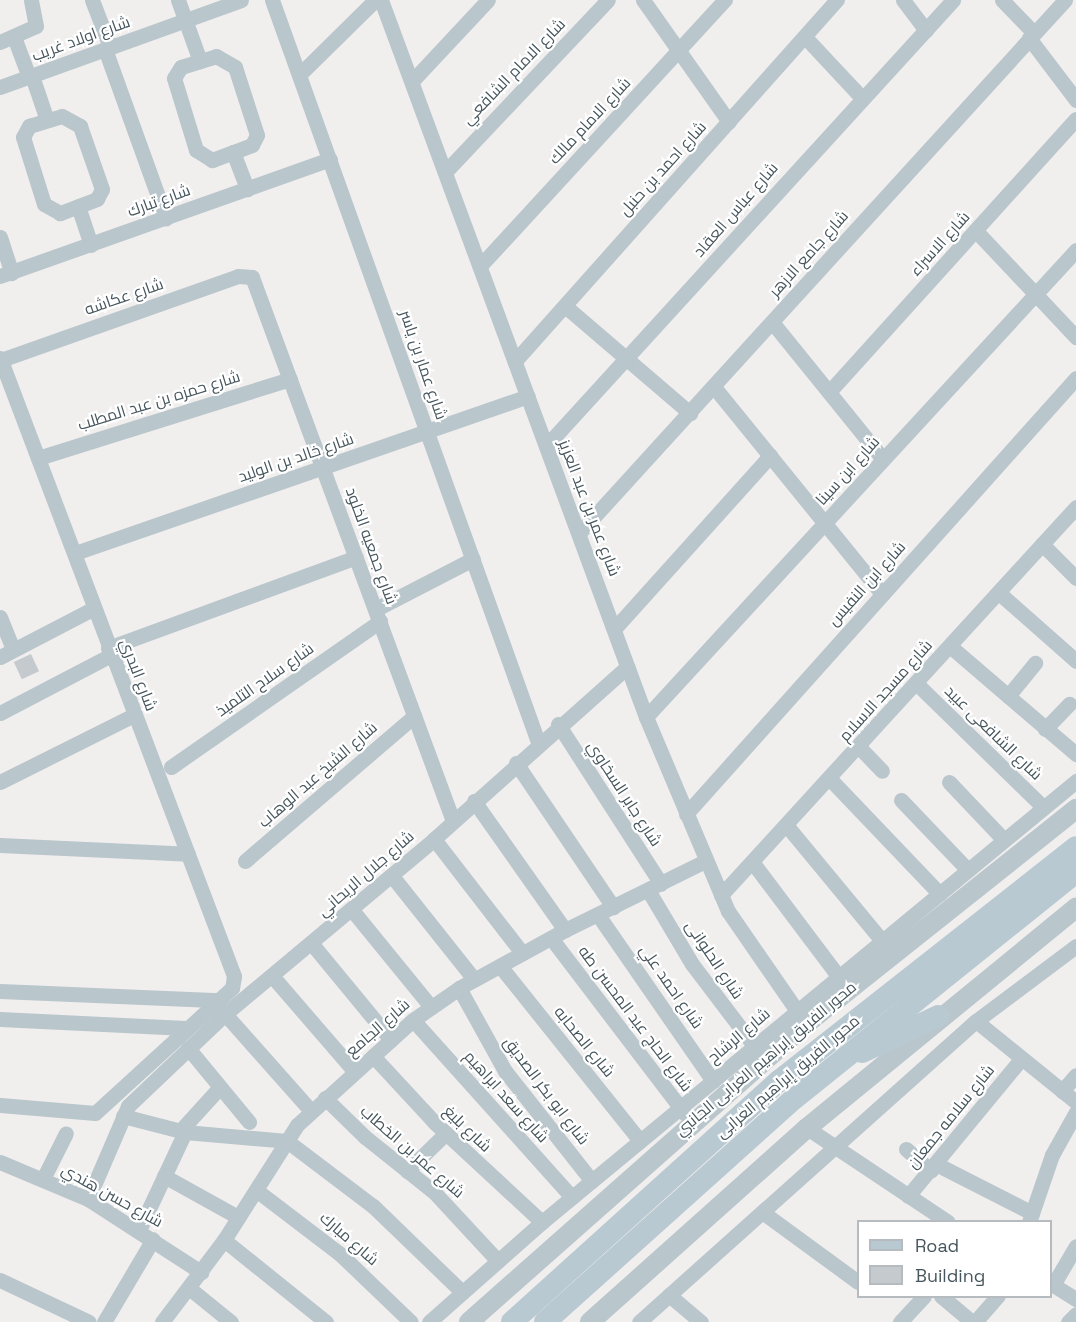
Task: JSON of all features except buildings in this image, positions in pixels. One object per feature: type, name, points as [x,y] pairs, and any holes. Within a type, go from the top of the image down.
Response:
[{"type":"main road","name":"محور الفريق إبراهيم العرابى","points":[[512,1322],[779,1081],[1076,847]]},
{"type":"main road","name":"محور الفريق إبراهيم العرابى","points":[[545,1322],[836,1064],[1076,872]]},
{"type":"main road","points":[[836,1064],[938,1017]]},
{"type":"street","points":[[31,0],[36,26],[7,40],[30,76],[47,120]]},
{"type":"street","points":[[92,0],[166,218]]},
{"type":"street","points":[[178,0],[200,61]]},
{"type":"street","name":"شارع اولاد غريب","points":[[0,87],[241,0]]},
{"type":"street","name":"شارع عمار بن ياسر","points":[[272,0],[538,742]]},
{"type":"street","points":[[299,75],[375,0]]},
{"type":"street","name":"شارع عمر بن عبد العزيز","points":[[381,0],[414,79],[515,362],[615,628],[627,667],[705,861],[720,896],[797,1011]]},
{"type":"street","points":[[414,79],[488,0]]},
{"type":"street","name":"شارع الامام الشافعي","points":[[447,170],[608,0]]},
{"type":"street","points":[[643,0],[729,122]]},
{"type":"street","name":"شارع الامام مالك","points":[[480,266],[679,53],[725,0]]},
{"type":"street","name":"شارع احمد بن حنبل","points":[[515,362],[837,0]]},
{"type":"street","points":[[903,0],[926,30]]},
{"type":"street","name":"شارع عباس العقاد","points":[[546,446],[628,359],[953,0]]},
{"type":"street","points":[[1002,0],[1032,36],[1076,100]]},
{"type":"street","name":"شارع جامع الازهر","points":[[580,532],[1065,0]]},
{"type":"street","points":[[805,37],[862,98]]},
{"type":"street","points":[[224,57],[235,67],[257,135],[252,145],[233,152],[212,160],[196,150],[174,78],[181,67],[224,57]]},
{"type":"street","points":[[62,116],[75,120],[101,183],[97,199],[78,206],[60,213],[44,204],[23,137],[29,126],[62,116]]},
{"type":"street","name":"شارع الاسراء","points":[[829,392],[1076,119]]},
{"type":"street","points":[[233,152],[247,189]]},
{"type":"street","name":"شارع تبارك","points":[[6,274],[330,159]]},
{"type":"street","points":[[78,206],[91,245]]},
{"type":"street","points":[[976,231],[1076,337]]},
{"type":"street","points":[[0,237],[6,274]]},
{"type":"street","name":"شارع ابن سينا","points":[[646,717],[1076,250]]},
{"type":"street","name":"شارع عكاشه","points":[[0,359],[238,276],[245,274],[256,283]]},
{"type":"street","name":"شارع جمعيه الخلود","points":[[256,283],[453,821]]},
{"type":"street","points":[[565,306],[690,413]]},
{"type":"street","points":[[772,322],[883,459]]},
{"type":"street","name":"شارع البدري","points":[[0,359],[234,976],[222,1007]]},
{"type":"street","name":"شارع ابن النفيس","points":[[686,814],[1076,378]]},
{"type":"street","name":"شارع حمزه بن عبد المطلب","points":[[38,458],[290,379]]},
{"type":"street","points":[[714,387],[882,594]]},
{"type":"street","name":"شارع خالد بن الوليد","points":[[75,553],[323,468],[427,429],[528,396]]},
{"type":"street","points":[[615,628],[770,456]]},
{"type":"street","name":"شارع مسجد الاسلام","points":[[720,896],[788,826],[1076,507]]},
{"type":"street","points":[[1042,544],[1076,578]]},
{"type":"street","points":[[0,713],[109,651],[356,557]]},
{"type":"street","name":"شارع سلاح التلميذ","points":[[171,767],[378,615],[473,559]]},
{"type":"street","points":[[999,593],[1073,654]]},
{"type":"street","points":[[0,617],[6,653],[94,608]]},
{"type":"street","points":[[951,647],[1076,754]]},
{"type":"street","points":[[1008,696],[1035,663]]},
{"type":"street","name":"شارع جلال الريحاني","points":[[125,1111],[188,1048],[222,1007],[273,977],[434,839],[558,724],[627,667]]},
{"type":"street","name":"شارع الشافعى عبيد","points":[[917,684],[1044,808]]},
{"type":"street","points":[[1045,729],[1069,704]]},
{"type":"street","points":[[0,782],[134,716]]},
{"type":"street","name":"شارع الشيخ عبد الوهاب","points":[[245,861],[414,716]]},
{"type":"street","name":"شارع جابر السخاوي","points":[[558,724],[654,887]]},
{"type":"street","points":[[859,747],[882,771]]},
{"type":"street","points":[[516,763],[613,907]]},
{"type":"street","points":[[830,779],[940,894]]},
{"type":"street","name":"شارع الرشاح","points":[[429,1322],[542,1222],[640,1141],[686,1114],[713,1081],[797,1011],[843,983],[882,941],[1076,781]]},
{"type":"street","points":[[949,782],[1004,840]]},
{"type":"street","points":[[901,800],[968,870]]},
{"type":"street","name":"شارع الحاج عبد المحسن طه","points":[[474,801],[558,934],[686,1114]]},
{"type":"street","name":"محور الفريق إبراهيم العرابى الجانبي","points":[[469,1322],[686,1114],[843,983],[1076,809]]},
{"type":"street","points":[[788,826],[882,941]]},
{"type":"street","points":[[434,839],[522,953]]},
{"type":"street","points":[[0,845],[188,854]]},
{"type":"street","name":"شارع الجامع","points":[[162,1322],[224,1240],[287,1141],[311,1111],[413,1020],[474,979],[558,934],[705,861]]},
{"type":"street","points":[[753,863],[843,983]]},
{"type":"street","points":[[392,876],[474,979]]},
{"type":"street","name":"شارع الحلوانى","points":[[654,887],[693,964],[754,1047]]},
{"type":"street","points":[[590,1322],[807,1128],[938,1017],[1076,908]]},
{"type":"street","points":[[352,910],[430,1007]]},
{"type":"street","name":"شارع احمد علي","points":[[598,915],[713,1081]]},
{"type":"street","points":[[312,944],[391,1040]]},
{"type":"street","points":[[639,1322],[765,1214],[835,1145],[976,1021],[1076,946]]},
{"type":"street","name":"شارع الصحابه","points":[[500,966],[640,1141]]},
{"type":"street","points":[[273,977],[355,1072]]},
{"type":"street","name":"شارع ابو بكر الصديق","points":[[459,988],[505,1071],[592,1180]]},
{"type":"street","points":[[0,991],[222,1007],[311,1111]]},
{"type":"street","points":[[0,1105],[95,1113],[186,1029],[222,1007]]},
{"type":"street","points":[[0,1019],[186,1029]]},
{"type":"street","name":"شارع سعد ابراهيم","points":[[413,1020],[572,1197]]},
{"type":"street","points":[[976,1021],[1076,1102]]},
{"type":"street","points":[[188,1048],[249,1122]]},
{"type":"street","name":"شارع بليغ","points":[[373,1056],[446,1133],[542,1222]]},
{"type":"street","name":"شارع سلامه جمعان","points":[[908,1196],[1021,1059]]},
{"type":"street","points":[[1062,1091],[1076,1075]]},
{"type":"street","points":[[139,1230],[182,1131],[220,1087]]},
{"type":"street","name":"شارع عمر بن الخطاب","points":[[325,1098],[434,1192],[498,1261]]},
{"type":"street","points":[[88,1199],[125,1111],[182,1131],[287,1141],[373,1206],[462,1292]]},
{"type":"street","points":[[906,1149],[933,1168],[1031,1217],[1052,1155],[1076,1112]]},
{"type":"street","points":[[807,1128],[908,1196],[927,1216],[944,1220]]},
{"type":"street","points":[[44,1179],[66,1132]]},
{"type":"street","points":[[407,1170],[446,1133]]},
{"type":"street","name":"شارع حسن هندي","points":[[0,1162],[88,1199],[201,1272]]},
{"type":"street","points":[[164,1176],[238,1217]]},
{"type":"street","name":"شارع مبارك","points":[[256,1190],[340,1254],[411,1322]]},
{"type":"street","points":[[765,1214],[857,1281]]},
{"type":"street","points":[[104,1322],[153,1239]]},
{"type":"street","points":[[224,1240],[326,1322]]},
{"type":"street","points":[[1076,1246],[1052,1284],[1076,1299]]},
{"type":"street","points":[[0,1280],[89,1322]]},
{"type":"street","points":[[189,1288],[231,1322]]},
{"type":"street","points":[[669,1295],[701,1322]]},
{"type":"street","points":[[900,1322],[922,1298]]},
{"type":"street","points":[[943,1298],[973,1322],[996,1298]]},
{"type":"street","points":[[1068,1322],[1076,1314]]}]
